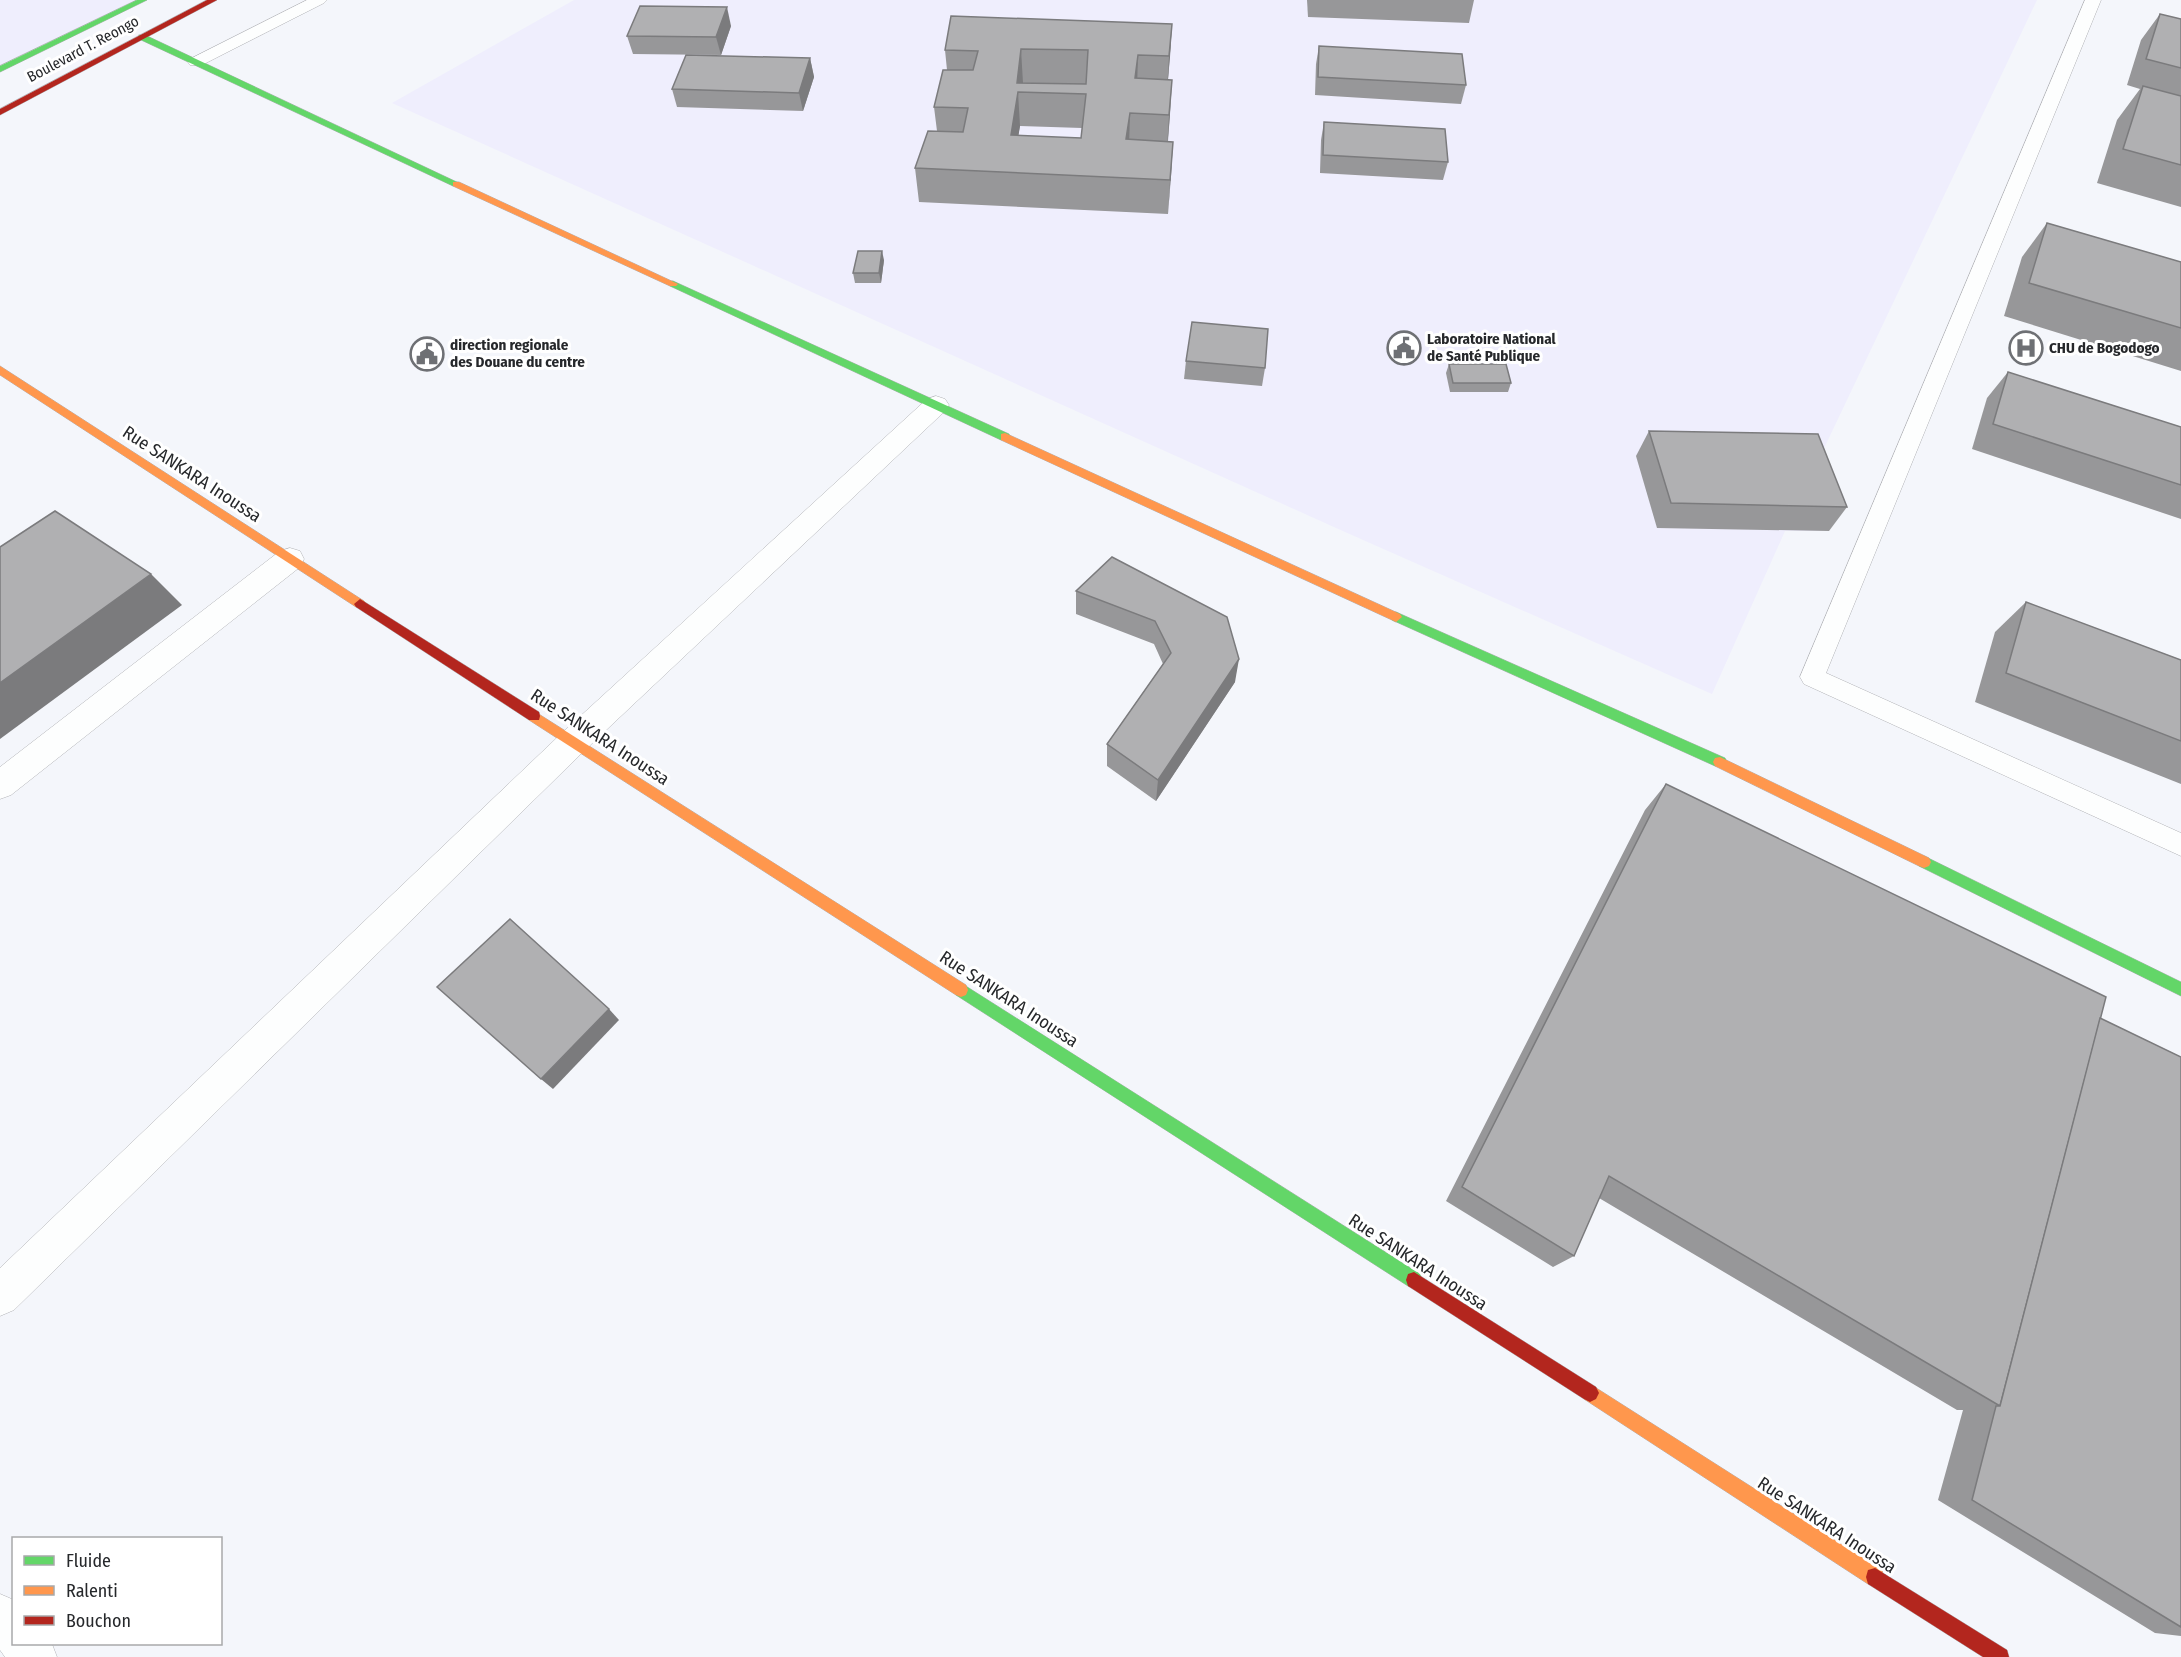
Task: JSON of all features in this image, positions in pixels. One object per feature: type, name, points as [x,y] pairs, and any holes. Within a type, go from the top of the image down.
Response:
[{"type":"street","name":"Boulevard T. Reongo","points":[[0,69],[143,0]]},
{"type":"street","name":"Boulevard T. Reongo","points":[[0,112],[213,0]]},
{"type":"street","points":[[142,37],[1314,580],[1760,780],[2181,989]]},
{"type":"street","name":"Rue SANKARA Inoussa","points":[[0,370],[290,559],[2000,1657]]},
{"type":"street","points":[[0,1296],[574,741],[936,405]]},
{"type":"street","points":[[0,785],[290,559]]},
{"type":"street","points":[[0,1617],[12,1631]]},
{"type":"street","points":[[24,1645],[34,1657]]},
{"type":"lane","points":[[196,62],[319,0]]},
{"type":"lane","points":[[2093,0],[1812,677],[2181,845]]},
{"type":"shaded area","points":[[0,0],[139,0],[0,65]]},
{"type":"shaded area","name":"Laboratoire National de Santé Publique","points":[[574,0],[2037,0],[1809,480],[1829,531],[1785,531],[1712,694],[1345,532],[392,103]]},
{"type":"building","points":[[640,6],[727,7],[716,37],[627,36]]},
{"type":"building","points":[[2160,14],[2181,19],[2181,68],[2146,59]]},
{"type":"building","points":[[951,16],[1172,24],[1169,56],[1138,55],[1135,78],[1172,80],[1169,115],[1130,113],[1126,139],[1173,142],[1170,180],[915,168],[928,131],[963,132],[968,108],[934,107],[943,70],[973,70],[978,51],[945,50]],"holes":[[[1021,49],[1088,50],[1086,84],[1017,83]],[[1018,92],[1086,94],[1081,138],[1011,135]]]},
{"type":"building","points":[[1319,46],[1462,54],[1466,85],[1318,77]]},
{"type":"building","points":[[686,55],[810,58],[799,93],[672,89]]},
{"type":"building","points":[[2143,86],[2181,96],[2181,165],[2123,149]]},
{"type":"building","points":[[1324,122],[1445,129],[1448,162],[1323,155]]},
{"type":"building","points":[[2047,223],[2181,262],[2181,328],[2029,283]]},
{"type":"building","points":[[858,251],[882,251],[879,273],[853,273]]},
{"type":"building","points":[[1192,322],[1268,329],[1265,368],[1186,361]]},
{"type":"building","points":[[1449,364],[1506,364],[1511,383],[1453,383]]},
{"type":"building","points":[[2008,372],[2181,427],[2181,485],[1993,424]]},
{"type":"building","points":[[1649,431],[1818,434],[1847,507],[1671,503]]},
{"type":"building","points":[[55,511],[151,574],[0,683],[0,547]]},
{"type":"building","points":[[1112,557],[1227,617],[1239,659],[1158,780],[1107,744],[1171,653],[1155,621],[1076,591]]},
{"type":"building","points":[[2026,602],[2181,660],[2181,741],[2006,673]]},
{"type":"building","points":[[1666,784],[2106,997],[2000,1406],[1609,1176],[1574,1256],[1462,1187]]},
{"type":"building","points":[[510,919],[609,1009],[541,1079],[437,987]]},
{"type":"building","points":[[2100,1018],[2181,1057],[2181,1627],[1972,1500],[1996,1406],[2000,1406]]},
{"type":"traffic: fast","points":[[0,69],[143,0]]},
{"type":"traffic: fast","points":[[142,37],[456,184]]},
{"type":"traffic: fast","points":[[673,284],[1005,437]]},
{"type":"traffic: fast","points":[[1396,617],[1720,762]]},
{"type":"traffic: fast","points":[[1924,862],[2181,989]]},
{"type":"traffic: fast","points":[[961,990],[1414,1280]]},
{"type":"traffic: slow","points":[[456,184],[673,284]]},
{"type":"traffic: slow","points":[[0,370],[360,604]]},
{"type":"traffic: slow","points":[[1005,437],[1396,617]]},
{"type":"traffic: slow","points":[[534,716],[961,990]]},
{"type":"traffic: slow","points":[[1720,762],[1924,862]]},
{"type":"traffic: slow","points":[[1590,1393],[1875,1577]]},
{"type":"traffic: jam","points":[[0,112],[213,0]]},
{"type":"traffic: jam","points":[[360,604],[534,716]]},
{"type":"traffic: jam","points":[[1414,1280],[1590,1393]]},
{"type":"traffic: jam","points":[[1875,1577],[2000,1657]]},
{"type":"place","name":"Laboratoire National de Santé Publique","points":[[1404,348]]},
{"type":"place","name":"CHU de Bogodogo","points":[[2026,348]]},
{"type":"place","name":"direction regionale des Douane du centre","points":[[427,354]]}]
